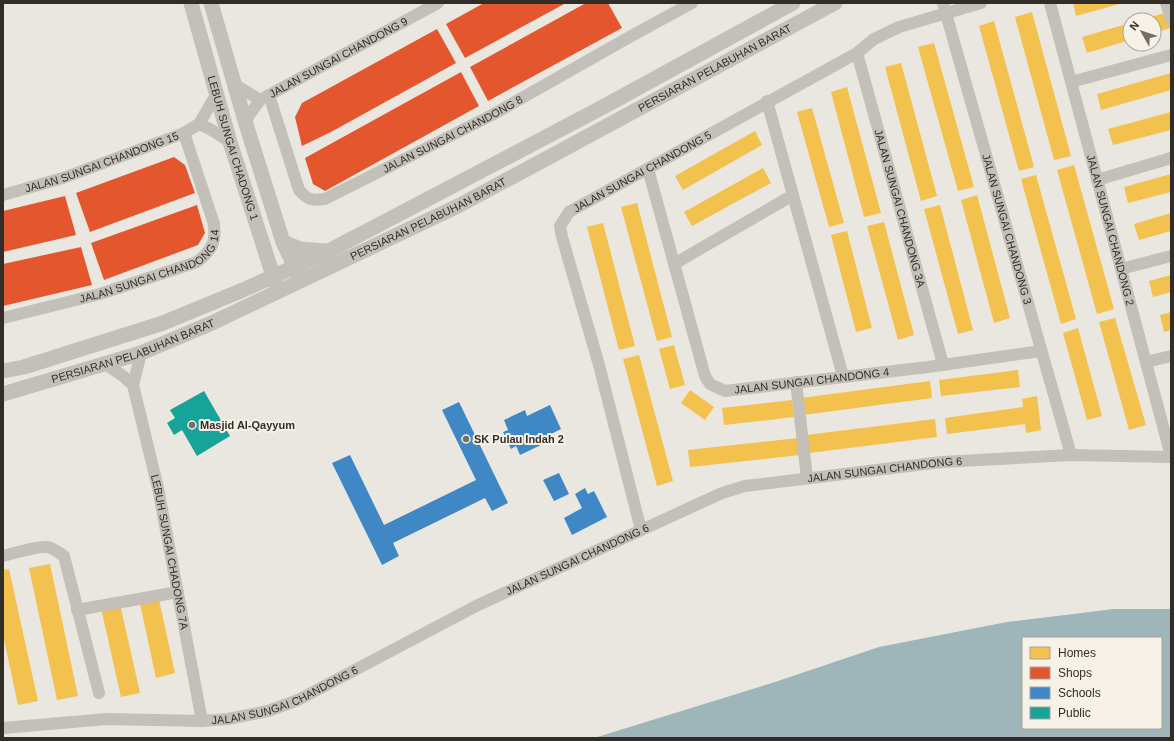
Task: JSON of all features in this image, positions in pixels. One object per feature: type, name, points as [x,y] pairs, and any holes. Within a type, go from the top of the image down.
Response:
[{"type":"street","name":"LEBUH SUNGAI CHADONG 1","points":[[191,3],[230,142],[278,292]]},
{"type":"street","name":"LEBUH SUNGAI CHADONG 1","points":[[211,3],[245,121],[283,242],[295,266],[300,281]]},
{"type":"street","name":"JALAN SUNGAI CHANDONG 9","points":[[245,121],[264,98],[438,3]]},
{"type":"street","name":"JALAN SUNGAI CHANDONG 8","points":[[264,98],[299,190],[306,197],[315,201],[325,199],[492,114],[692,3]]},
{"type":"street","name":"PERSIARAN PELABUHAN BARAT","points":[[3,371],[24,367],[163,323],[243,290],[327,252],[603,107],[793,3]]},
{"type":"street","name":"PERSIARAN PELABUHAN BARAT","points":[[3,394],[141,353],[212,323],[278,292],[460,205],[835,3]]},
{"type":"street","name":"JALAN SUNGAI CHANDONG 5","points":[[640,530],[599,365],[562,237],[560,226],[569,212],[857,53],[874,39],[944,8],[981,3]]},
{"type":"street","name":"JALAN SUNGAI CHANDONG 2","points":[[1050,3],[1171,457]]},
{"type":"street","points":[[1166,3],[1171,19]]},
{"type":"street","name":"JALAN SUNGAI CHANDONG 3","points":[[944,8],[1071,455]]},
{"type":"street","name":"JALAN SUNGAI CHANDONG 3A","points":[[857,53],[943,364]]},
{"type":"street","points":[[1071,82],[1171,55]]},
{"type":"street","name":"JALAN SUNGAI CHANDONG 9","points":[[234,84],[264,98]]},
{"type":"street","name":"JALAN SUNGAI CHANDONG 15","points":[[3,195],[63,178],[184,133],[198,124],[216,93]]},
{"type":"street","points":[[767,102],[844,376]]},
{"type":"street","points":[[603,107],[605,120],[610,124]]},
{"type":"street","points":[[198,124],[210,129],[230,142]]},
{"type":"street","name":"JALAN SUNGAI CHANDONG 14","points":[[3,318],[100,294],[197,262],[209,253],[215,238],[214,224],[184,133]]},
{"type":"street","points":[[1097,180],[1171,158]]},
{"type":"street","name":"JALAN SUNGAI CHANDONG 4","points":[[648,169],[705,376],[710,384],[725,391],[928,367],[1042,351]]},
{"type":"street","points":[[674,264],[793,195]]},
{"type":"street","points":[[283,242],[300,249],[327,252]]},
{"type":"street","points":[[243,290],[254,284],[262,272],[266,256]]},
{"type":"street","points":[[1121,268],[1171,256]]},
{"type":"street","points":[[105,364],[133,385],[141,353]]},
{"type":"street","points":[[1146,362],[1171,356]]},
{"type":"street","points":[[796,382],[807,478]]},
{"type":"street","name":"LEBUH SUNGAI CHADONG 7A","points":[[133,385],[158,488],[202,721]]},
{"type":"street","name":"JALAN SUNGAI CHANDONG 6","points":[[3,728],[107,719],[202,721],[228,719],[268,711],[298,700],[478,605],[722,493],[745,486],[942,462],[1071,455],[1171,457]]},
{"type":"street","points":[[3,556],[48,547],[56,550],[64,556],[99,693]]},
{"type":"street","points":[[77,610],[178,592]]},
{"type":"water","points":[[1114,609],[1171,609],[1171,738],[594,738],[775,682],[879,647],[1007,622]]},
{"type":"building: Homes","points":[[1073,3],[1123,3],[1076,16]]},
{"type":"building: Homes","points":[[1032,12],[1071,156],[1054,160],[1015,17]]},
{"type":"building: Homes","points":[[1168,12],[1171,28],[1162,31],[1162,14]]},
{"type":"building: Homes","points":[[994,21],[1034,167],[1019,171],[979,26]]},
{"type":"building: Homes","points":[[1122,25],[1122,42],[1087,53],[1082,37]]},
{"type":"building: Homes","points":[[934,43],[974,187],[958,191],[918,47]]},
{"type":"building: Homes","points":[[901,63],[937,196],[921,201],[885,67]]},
{"type":"building: Homes","points":[[1171,73],[1171,90],[1101,110],[1097,94]]},
{"type":"building: Homes","points":[[847,87],[881,213],[864,217],[831,92]]},
{"type":"building: Homes","points":[[812,108],[844,223],[829,227],[797,112]]},
{"type":"building: Homes","points":[[1171,112],[1171,130],[1113,145],[1108,129]]},
{"type":"building: Homes","points":[[755,131],[762,145],[683,190],[675,176]]},
{"type":"building: Homes","points":[[1074,165],[1114,309],[1097,314],[1057,170]]},
{"type":"building: Homes","points":[[763,168],[771,183],[692,226],[684,212]]},
{"type":"building: Homes","points":[[1171,174],[1171,192],[1128,203],[1124,187]]},
{"type":"building: Homes","points":[[1036,175],[1076,319],[1061,324],[1021,179]]},
{"type":"building: Homes","points":[[977,195],[1010,318],[994,323],[961,200]]},
{"type":"building: Homes","points":[[637,203],[672,337],[657,341],[621,207]]},
{"type":"building: Homes","points":[[940,205],[973,330],[958,334],[924,209]]},
{"type":"building: Homes","points":[[1171,213],[1171,231],[1139,240],[1134,224]]},
{"type":"building: Homes","points":[[884,222],[914,335],[898,340],[867,226]]},
{"type":"building: Homes","points":[[603,223],[635,346],[619,350],[587,227]]},
{"type":"building: Homes","points":[[847,231],[872,328],[856,332],[831,235]]},
{"type":"building: Homes","points":[[1171,275],[1171,292],[1153,297],[1149,281]]},
{"type":"building: Homes","points":[[1171,312],[1171,330],[1164,332],[1160,315]]},
{"type":"building: Homes","points":[[1115,318],[1146,425],[1129,430],[1099,322]]},
{"type":"building: Homes","points":[[1078,328],[1102,416],[1087,420],[1063,333]]},
{"type":"building: Homes","points":[[674,345],[685,385],[670,389],[659,349]]},
{"type":"building: Homes","points":[[639,355],[673,481],[657,486],[623,359]]},
{"type":"building: Homes","points":[[1018,370],[1020,387],[941,396],[939,380]]},
{"type":"building: Homes","points":[[930,381],[932,398],[803,415],[801,398]]},
{"type":"building: Homes","points":[[690,390],[714,407],[705,420],[681,403]]},
{"type":"building: Homes","points":[[1037,396],[1041,430],[1026,433],[1025,424],[947,434],[945,418],[1023,407],[1022,399]]},
{"type":"building: Homes","points":[[792,400],[794,417],[724,425],[722,408]]},
{"type":"building: Homes","points":[[935,419],[937,437],[809,453],[806,435]]},
{"type":"building: Homes","points":[[798,438],[800,455],[690,467],[688,450]]},
{"type":"building: Homes","points":[[50,564],[78,696],[57,700],[29,568]]},
{"type":"building: Homes","points":[[9,569],[38,701],[18,705],[3,635],[3,570]]},
{"type":"building: Homes","points":[[158,595],[175,673],[156,678],[139,599]]},
{"type":"building: Homes","points":[[120,604],[140,693],[121,697],[101,608]]},
{"type":"building: Shops","points":[[484,3],[566,3],[465,58],[446,24]]},
{"type":"building: Shops","points":[[586,3],[608,3],[622,28],[488,101],[470,67]]},
{"type":"building: Shops","points":[[437,29],[456,63],[331,132],[302,146],[295,117],[302,103]]},
{"type":"building: Shops","points":[[461,72],[479,106],[325,191],[313,184],[305,158]]},
{"type":"building: Shops","points":[[174,157],[185,165],[195,193],[90,232],[76,193]]},
{"type":"building: Shops","points":[[65,196],[76,235],[3,252],[3,211]]},
{"type":"building: Shops","points":[[197,205],[205,233],[198,245],[104,280],[91,243]]},
{"type":"building: Shops","points":[[81,247],[92,285],[3,306],[3,264]]},
{"type":"building: Schools","points":[[459,402],[508,503],[492,511],[485,498],[393,543],[399,556],[382,565],[332,463],[350,455],[384,525],[476,480],[442,410]]},
{"type":"building: Schools","points":[[550,405],[561,429],[539,440],[541,445],[520,455],[516,446],[511,449],[503,432],[508,430],[504,420],[525,410],[527,416]]},
{"type":"building: Schools","points":[[559,473],[569,494],[554,501],[543,480]]},
{"type":"building: Schools","points":[[585,488],[588,494],[594,491],[607,517],[572,535],[564,518],[582,508],[575,494]]},
{"type":"building: Public","points":[[204,391],[230,436],[197,456],[182,430],[174,435],[167,423],[175,418],[170,410]]},
{"type":"place","name":"Masjid Al-Qayyum","points":[[192,425]]},
{"type":"place","name":"SK Pulau Indah 2","points":[[466,439]]}]
